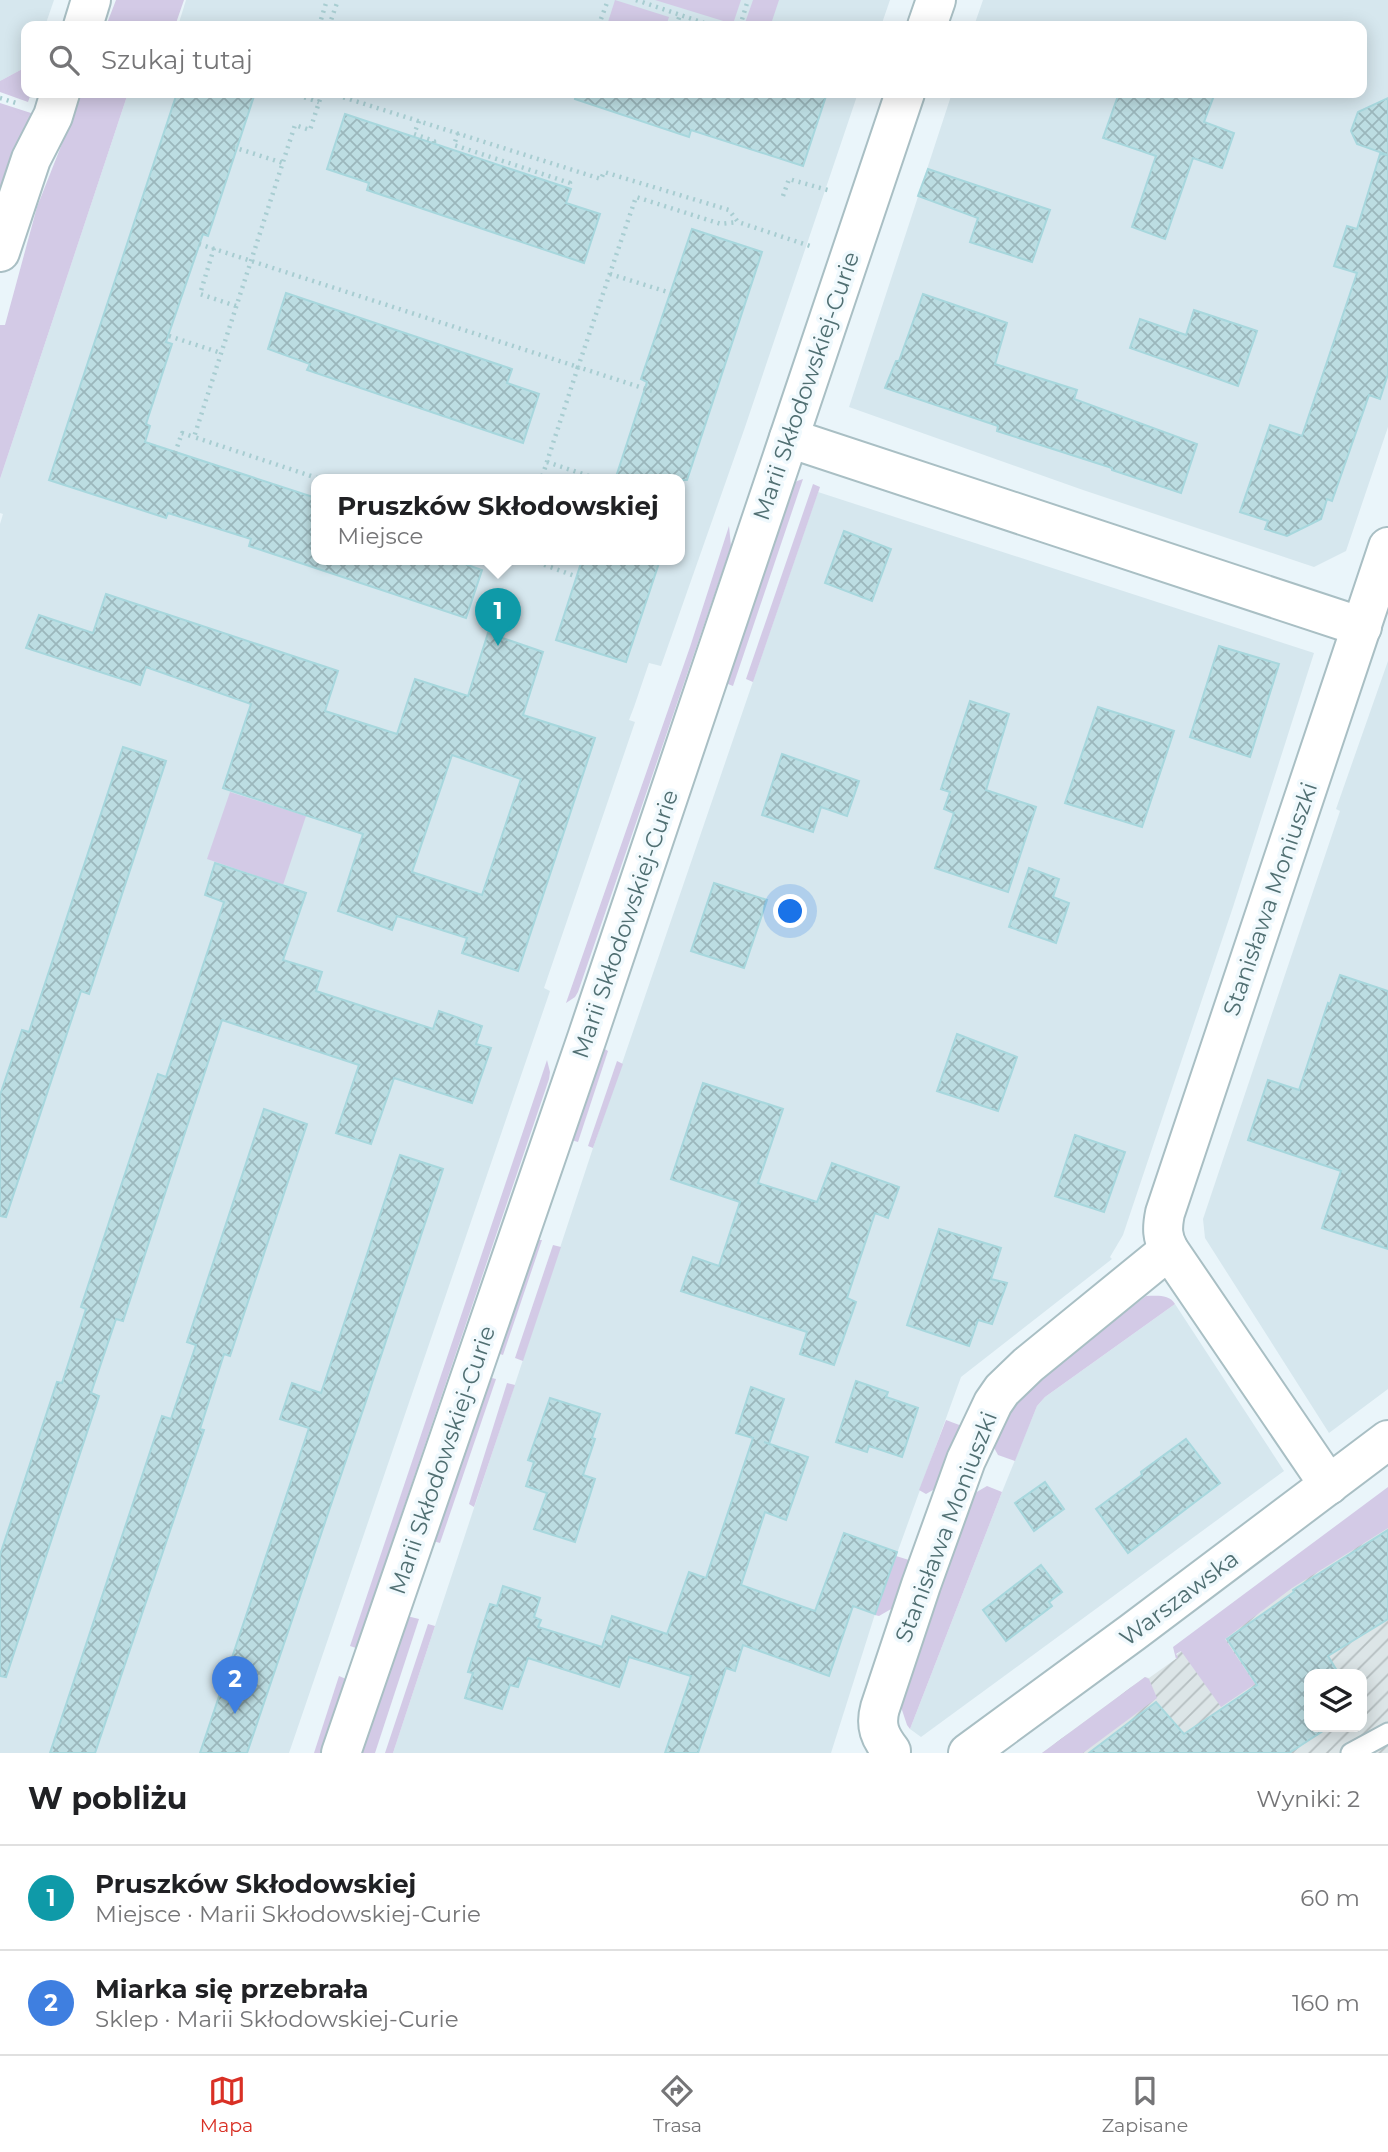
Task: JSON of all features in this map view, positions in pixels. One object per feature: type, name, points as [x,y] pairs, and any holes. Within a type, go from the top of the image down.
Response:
[{"type":"street","points":[[85,21],[92,0]]},
{"type":"street","points":[[929,21],[936,0]]},
{"type":"street","points":[[0,252],[31,159],[53,116],[58,98]]},
{"type":"street","name":"Marii Skłodowskiej-Curie","points":[[341,1753],[587,1038],[903,98]]},
{"type":"street","points":[[789,438],[1362,626]]},
{"type":"street","name":"Stanisława Moniuszki","points":[[1329,1485],[1169,1251],[1163,1237],[1165,1213],[1388,547]]},
{"type":"street","name":"Stanisława Moniuszki","points":[[891,1751],[880,1733],[877,1717],[966,1460],[986,1415],[1003,1390],[1028,1365],[1169,1251]]},
{"type":"street","name":"Warszawska","points":[[968,1753],[1388,1440]]},
{"type":"lane","points":[[1351,1753],[1388,1733]]},
{"type":"path","points":[[321,21],[327,0]]},
{"type":"path","points":[[331,21],[338,0]]},
{"type":"path","points":[[601,19],[608,0]]},
{"type":"path","points":[[742,21],[748,0]]},
{"type":"path","points":[[640,1],[698,21]]},
{"type":"path","points":[[678,21],[680,15]]},
{"type":"path","points":[[307,98],[319,102]]},
{"type":"path","points":[[194,437],[295,125],[310,130],[320,98]]},
{"type":"path","points":[[346,98],[601,179],[604,172],[729,210],[738,222]]},
{"type":"path","points":[[419,121],[414,134],[434,143]]},
{"type":"path","points":[[458,134],[454,145],[570,183],[568,188]]},
{"type":"path","points":[[233,147],[283,163]]},
{"type":"path","points":[[783,196],[789,179],[825,190]]},
{"type":"path","points":[[543,474],[636,197],[721,224],[738,222],[814,247]]},
{"type":"path","points":[[199,244],[652,391]]},
{"type":"path","points":[[214,248],[200,294],[236,306]]},
{"type":"path","points":[[610,274],[674,294]]},
{"type":"path","points":[[169,336],[221,353]]},
{"type":"path","points":[[175,453],[182,433],[311,476]]},
{"type":"path","points":[[547,461],[584,474]]},
{"type":"path","points":[[545,565],[583,579]]},
{"type":"shaded area","points":[[0,0],[54,0],[47,21],[21,21],[21,70],[0,81]]},
{"type":"shaded area","points":[[116,0],[184,0],[177,21],[108,21]]},
{"type":"shaded area","points":[[186,0],[890,0],[883,21],[180,21]]},
{"type":"shaded area","points":[[615,0],[669,17],[668,21],[608,21]]},
{"type":"shaded area","points":[[655,0],[741,0],[734,21],[723,21]]},
{"type":"shaded area","points":[[753,0],[779,0],[772,21],[746,21]]},
{"type":"shaded area","points":[[983,0],[1388,0],[1388,427],[1346,551],[1314,567],[1083,490],[849,407],[950,98],[1367,98],[1367,21],[976,21]]},
{"type":"shaded area","points":[[21,70],[21,98],[29,98],[28,102],[0,92],[0,81]]},
{"type":"shaded area","points":[[80,98],[126,98],[0,479],[0,325],[5,325],[37,207]]},
{"type":"shaded area","points":[[126,98],[856,98],[661,666],[649,663],[629,720],[635,722],[544,988],[550,991],[289,1753],[0,1753],[0,524],[3,514],[0,513],[0,479]]},
{"type":"shaded area","points":[[0,103],[34,114],[0,195]]},
{"type":"shaded area","points":[[803,479],[733,686],[723,682],[792,486]]},
{"type":"shaded area","points":[[813,484],[820,487],[753,682],[746,679]]},
{"type":"shaded area","points":[[818,492],[1314,653],[1233,907],[1123,1235],[1110,1257],[1112,1259],[961,1377],[875,1614],[831,1753],[393,1753],[593,1148]]},
{"type":"shaded area","points":[[729,526],[731,546],[578,992],[566,1003],[690,647]]},
{"type":"shaded area","points":[[1388,661],[1388,1389],[1329,1433],[1205,1238],[1203,1219],[1340,811],[1336,809]]},
{"type":"shaded area","points":[[230,792],[306,816],[283,885],[207,859]]},
{"type":"shaded area","points":[[603,1048],[608,1051],[578,1142],[571,1140]]},
{"type":"shaded area","points":[[547,1060],[549,1079],[356,1648],[350,1646]]},
{"type":"shaded area","points":[[617,1061],[623,1064],[593,1148],[588,1146]]},
{"type":"shaded area","points":[[542,1240],[503,1355],[500,1354],[497,1350],[534,1241]]},
{"type":"shaded area","points":[[553,1245],[561,1247],[523,1361],[515,1358]]},
{"type":"shaded area","points":[[1146,1296],[1166,1297],[1175,1304],[1045,1397],[1037,1406],[1015,1461],[998,1455],[993,1446],[998,1432],[1020,1398],[1062,1361]]},
{"type":"shaded area","points":[[1175,1304],[1284,1471],[921,1737],[910,1729],[1037,1406],[1045,1397]]},
{"type":"shaded area","points":[[496,1379],[440,1543],[433,1541],[487,1381]]},
{"type":"shaded area","points":[[507,1383],[515,1385],[474,1507],[469,1504]]},
{"type":"shaded area","points":[[946,1420],[962,1426],[940,1486],[926,1494],[919,1490]]},
{"type":"shaded area","points":[[987,1486],[1002,1492],[910,1729],[901,1707],[975,1493]]},
{"type":"shaded area","points":[[1388,1487],[1388,1528],[1292,1588],[1225,1639],[1255,1684],[1221,1707],[1181,1651],[1176,1654],[1176,1659],[1173,1647]]},
{"type":"shaded area","points":[[1388,1497],[1388,1753],[1042,1753],[1145,1677],[1149,1678],[1177,1658],[1176,1655]]},
{"type":"shaded area","points":[[896,1556],[909,1560],[911,1567],[898,1605],[879,1616],[875,1615]]},
{"type":"shaded area","points":[[407,1616],[419,1619],[375,1753],[362,1753]]},
{"type":"shaded area","points":[[428,1624],[435,1626],[393,1753],[385,1753]]},
{"type":"shaded area","points":[[339,1676],[346,1679],[322,1753],[314,1753]]},
{"type":"shaded area","points":[[1145,1677],[1149,1679],[1157,1698],[1083,1753],[1042,1753]]},
{"type":"building","points":[[175,98],[253,98],[208,236],[203,234],[166,342],[172,344],[146,424],[150,426],[145,442],[311,496],[311,565],[468,565],[482,570],[466,618],[249,546],[251,539],[168,513],[166,518],[49,480]]},
{"type":"building","points":[[825,98],[803,166],[691,130],[689,137],[575,99]]},
{"type":"building","points":[[1117,98],[1213,98],[1204,122],[1234,133],[1222,168],[1193,158],[1165,239],[1132,227],[1156,156],[1103,138]]},
{"type":"building","points":[[1388,98],[1388,155],[1357,144],[1351,131],[1358,112]]},
{"type":"building","points":[[345,114],[571,189],[566,203],[600,214],[584,263],[367,190],[369,183],[327,169]]},
{"type":"building","points":[[1380,154],[1388,155],[1388,374],[1380,399],[1369,395],[1332,501],[1327,499],[1321,519],[1287,536],[1265,529],[1268,521],[1240,512],[1270,425],[1302,436],[1357,273],[1334,266],[1347,226],[1357,229]]},
{"type":"building","points":[[928,169],[1050,210],[1032,262],[970,242],[978,218],[918,196]]},
{"type":"building","points":[[692,229],[762,252],[687,480],[685,474],[617,474],[647,382],[641,379]]},
{"type":"building","points":[[286,293],[512,369],[507,383],[539,394],[523,443],[307,370],[310,364],[268,349]]},
{"type":"building","points":[[923,294],[1007,323],[995,364],[1077,390],[1074,399],[1197,444],[1181,493],[997,431],[998,426],[885,388],[896,361],[899,361]]},
{"type":"building","points":[[1194,310],[1257,331],[1238,386],[1130,348],[1140,319],[1186,335]]},
{"type":"building","points":[[844,531],[891,549],[872,601],[825,583]]},
{"type":"building","points":[[580,565],[658,565],[626,662],[556,640]]},
{"type":"building","points":[[106,594],[338,671],[325,711],[397,734],[415,679],[468,696],[488,633],[543,652],[523,715],[595,738],[518,971],[462,953],[467,938],[397,916],[392,930],[338,911],[363,834],[223,788],[251,704],[146,667],[140,685],[26,648],[39,615],[93,633]],"holes":[[[452,755],[521,779],[482,895],[412,872]]]},
{"type":"building","points":[[1219,646],[1279,664],[1250,757],[1190,737]]},
{"type":"building","points":[[970,701],[1009,714],[986,790],[1036,807],[1008,892],[935,868],[954,813],[944,809],[950,792],[941,789]]},
{"type":"building","points":[[1098,707],[1174,731],[1142,827],[1065,803]]},
{"type":"building","points":[[123,747],[166,761],[89,994],[81,991],[6,1217],[0,1216],[0,1095],[22,1030],[29,1032]]},
{"type":"building","points":[[782,754],[859,781],[847,816],[821,807],[813,832],[762,815]]},
{"type":"building","points":[[215,863],[306,893],[283,960],[322,972],[316,991],[433,1029],[439,1011],[482,1026],[476,1044],[491,1048],[472,1103],[394,1078],[371,1144],[336,1133],[359,1065],[222,1020],[123,1321],[116,1319],[91,1393],[99,1396],[6,1677],[0,1676],[0,1555],[57,1382],[62,1383],[86,1309],[81,1307],[158,1074],[166,1077],[224,902],[205,895]]},
{"type":"building","points":[[1029,868],[1059,879],[1053,897],[1069,903],[1056,943],[1009,927]]},
{"type":"building","points":[[714,883],[767,900],[744,968],[691,951]]},
{"type":"building","points":[[1340,975],[1388,991],[1388,1249],[1322,1228],[1341,1171],[1248,1140],[1268,1080],[1299,1090]]},
{"type":"building","points":[[957,1034],[1017,1057],[998,1111],[937,1091]]},
{"type":"building","points":[[703,1083],[783,1109],[758,1183],[817,1202],[832,1163],[899,1187],[888,1218],[875,1213],[847,1298],[856,1302],[834,1365],[800,1354],[807,1332],[681,1291],[693,1257],[719,1266],[740,1202],[671,1179]]},
{"type":"building","points":[[264,1109],[307,1124],[230,1356],[224,1354],[200,1429],[204,1430],[95,1753],[50,1753],[162,1416],[171,1419],[196,1345],[187,1342]]},
{"type":"building","points":[[1075,1135],[1125,1152],[1104,1212],[1055,1196]]},
{"type":"building","points":[[400,1155],[443,1169],[366,1401],[247,1753],[200,1753],[309,1428],[280,1419],[292,1383],[321,1393]]},
{"type":"building","points":[[939,1229],[1001,1248],[991,1279],[1007,1283],[992,1324],[978,1320],[969,1346],[907,1325]]},
{"type":"building","points":[[856,1381],[888,1392],[886,1397],[918,1408],[902,1457],[869,1446],[867,1452],[836,1442]]},
{"type":"building","points":[[751,1387],[784,1399],[769,1444],[808,1457],[786,1520],[765,1512],[741,1585],[815,1611],[844,1533],[897,1552],[875,1614],[853,1606],[829,1676],[743,1645],[735,1671],[726,1668],[698,1753],[665,1753],[691,1676],[629,1657],[619,1687],[528,1658],[518,1687],[510,1685],[502,1709],[465,1698],[473,1673],[468,1672],[490,1604],[497,1606],[503,1586],[540,1598],[534,1617],[541,1620],[538,1627],[602,1647],[612,1616],[667,1634],[689,1572],[706,1578],[753,1438],[736,1433]]},
{"type":"building","points":[[550,1398],[600,1414],[583,1475],[595,1479],[575,1542],[534,1529],[547,1493],[526,1486],[534,1462],[528,1460]]},
{"type":"building","points":[[1186,1439],[1220,1483],[1128,1553],[1096,1509]]},
{"type":"building","points":[[1045,1482],[1064,1509],[1034,1531],[1015,1503]]},
{"type":"building","points":[[1388,1530],[1388,1619],[1328,1656],[1336,1669],[1304,1669],[1304,1732],[1321,1732],[1289,1753],[1089,1753],[1156,1702],[1184,1734],[1257,1685],[1227,1639],[1294,1592],[1293,1590]]},
{"type":"building","points":[[1041,1565],[1062,1592],[1049,1602],[1052,1606],[1006,1641],[983,1610]]},
{"type":"place","name":"Pruszków Skłodowskiej","points":[[498,646]]},
{"type":"place","name":"Miarka się przebrała","points":[[235,1714]]}]
